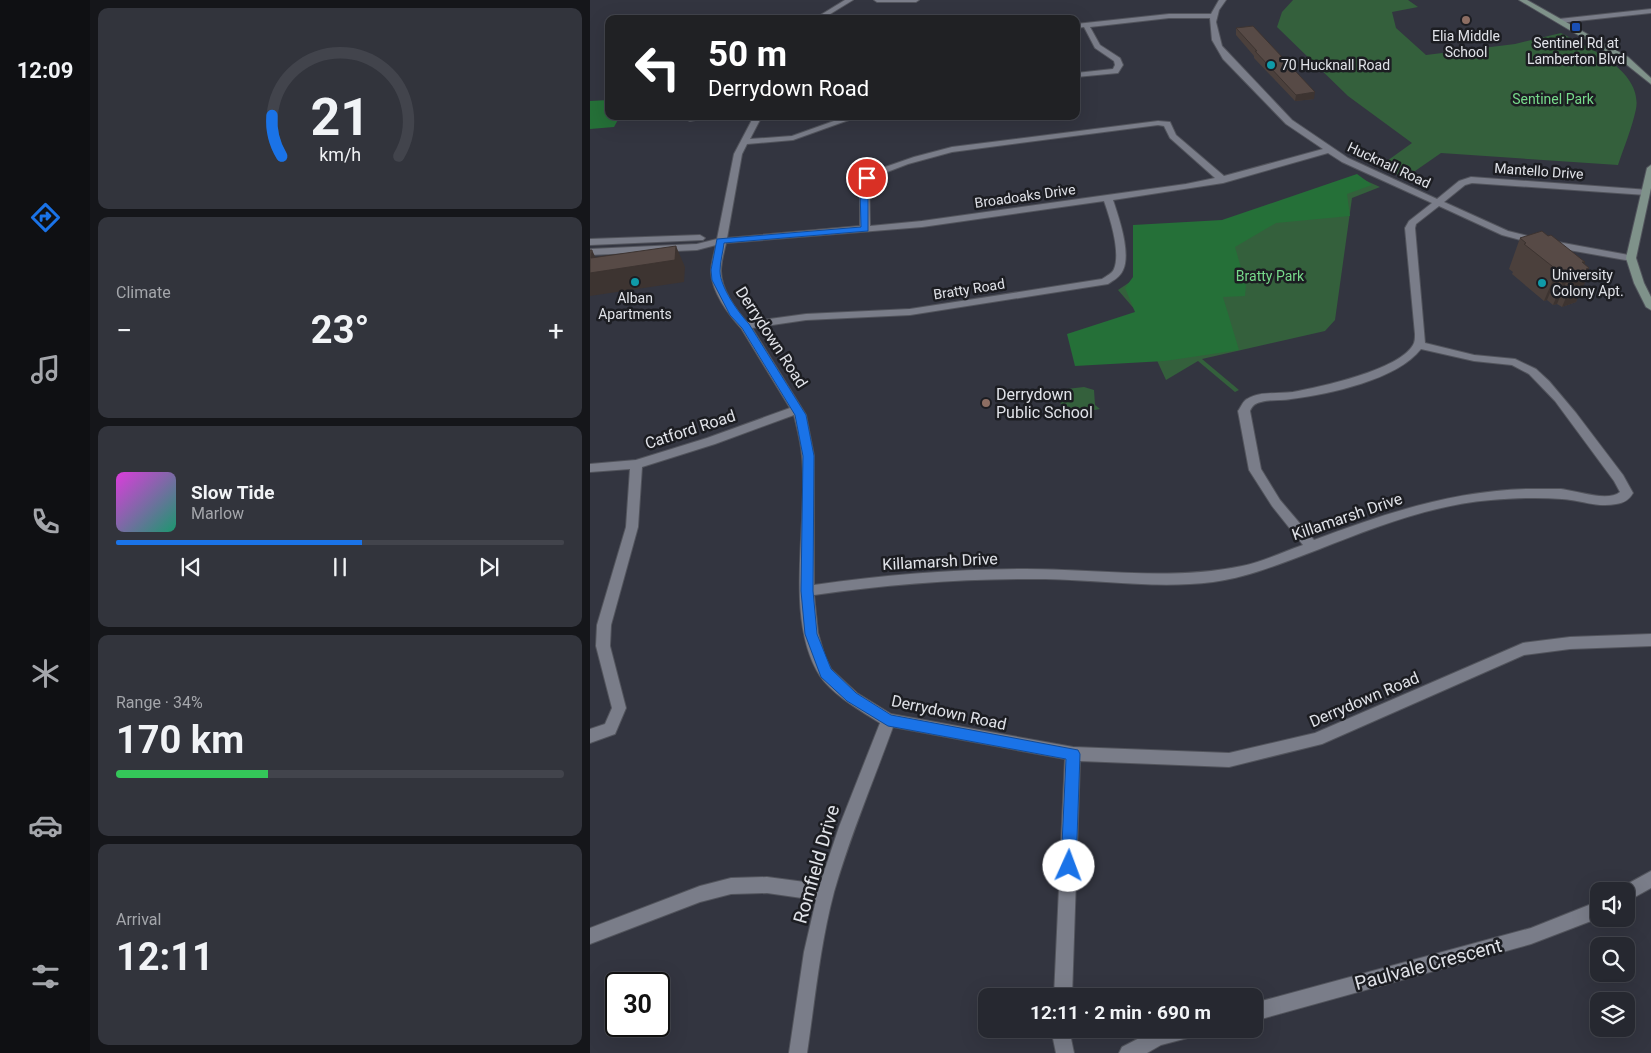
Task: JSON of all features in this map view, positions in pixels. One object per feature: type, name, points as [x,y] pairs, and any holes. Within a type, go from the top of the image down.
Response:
[{"type":"street","points":[[824,15],[850,0]]},
{"type":"street","points":[[877,0],[916,0]]},
{"type":"street","points":[[1080,26],[1169,16],[1213,16],[1223,0]]},
{"type":"street","points":[[1522,0],[1625,59],[1651,82]]},
{"type":"street","points":[[1559,21],[1651,10]]},
{"type":"street","name":"Hucknall Road","points":[[1213,16],[1214,36],[1226,57],[1283,117],[1345,160],[1514,236],[1632,258]]},
{"type":"street","points":[[1080,75],[1115,71],[1119,65],[1117,60],[1104,54],[1096,46],[1086,25]]},
{"type":"street","name":"Derrydown Road","points":[[756,120],[738,154],[720,241],[716,270],[717,280],[735,315],[745,326],[798,409],[808,456],[807,591],[811,634],[826,673],[852,697],[888,720],[1074,754],[1229,760],[1318,739],[1523,650],[1562,644],[1651,641]]},
{"type":"street","points":[[743,142],[793,138],[845,120]]},
{"type":"street","points":[[865,229],[864,186],[867,178],[871,174],[942,150],[1158,123],[1167,124],[1173,136],[1223,180]]},
{"type":"street","name":"Broadoaks Drive","points":[[590,252],[697,247],[720,241],[922,224],[1108,199],[1223,180],[1328,150]]},
{"type":"street","points":[[1651,168],[1632,258],[1639,284],[1651,308]]},
{"type":"street","name":"Mantello Drive","points":[[1419,345],[1420,334],[1410,228],[1412,223],[1436,202],[1462,183],[1471,180],[1646,192]]},
{"type":"street","name":"Bratty Road","points":[[745,326],[806,317],[910,312],[1105,282],[1116,274],[1120,267],[1118,233],[1108,199]]},
{"type":"street","name":"Broadoaks Drive","points":[[590,242],[700,238],[720,241]]},
{"type":"street","points":[[653,249],[658,240]]},
{"type":"street","points":[[1311,546],[1271,497],[1255,470],[1244,410],[1248,403],[1260,398],[1291,396],[1382,372],[1403,361],[1419,345]]},
{"type":"street","name":"Killamarsh Drive","points":[[807,591],[876,581],[998,575],[1047,574],[1129,579],[1203,578],[1237,573],[1435,504],[1515,494],[1565,495],[1618,500],[1627,493],[1619,478],[1548,387],[1520,364],[1473,358],[1419,345]]},
{"type":"street","name":"Catford Road","points":[[590,468],[636,464],[711,441],[798,409]]},
{"type":"street","points":[[590,736],[610,728],[619,708],[603,646],[603,639],[604,625],[632,527],[636,464]]},
{"type":"street","name":"Romfield Drive","points":[[798,1053],[826,893],[853,807],[871,768],[888,720]]},
{"type":"street","points":[[1063,988],[1074,754]]},
{"type":"street","points":[[1635,889],[1651,879]]},
{"type":"street","points":[[590,936],[700,894],[731,886],[767,886],[826,893]]},
{"type":"street","name":"Paulvale Crescent","points":[[1263,1010],[1531,936],[1590,913]]},
{"type":"street","points":[[1062,1038],[1065,1053]]},
{"type":"street","points":[[1128,1053],[1157,1038]]},
{"type":"green space","name":"Sentinel Park","points":[[1293,0],[1408,0],[1418,7],[1392,12],[1396,28],[1426,55],[1515,44],[1561,33],[1585,45],[1611,62],[1622,72],[1631,83],[1636,95],[1636,109],[1618,165],[1441,153],[1405,178],[1380,166],[1412,143],[1348,96],[1277,27],[1282,12]]},
{"type":"green space","points":[[605,100],[605,120],[618,120],[614,127],[590,129],[590,101]]},
{"type":"green space","points":[[1357,174],[1372,185],[1347,194],[1350,216],[1276,223],[1235,247],[1246,285],[1245,296],[1223,297],[1239,350],[1165,361],[1075,366],[1067,334],[1135,312],[1125,288],[1133,277],[1133,225],[1222,220]]},
{"type":"green space","name":"Bratty Park","points":[[1360,178],[1380,187],[1352,198],[1335,320],[1325,331],[1202,359],[1239,390],[1235,392],[1198,361],[1166,380],[1142,328],[1142,318],[1118,290],[1215,225]]},
{"type":"green space","points":[[1084,387],[1094,390],[1095,405],[1100,409],[1063,416],[1058,390]]},
{"type":"building","points":[[1253,26],[1315,92],[1296,95],[1236,28]]},
{"type":"building","points":[[1542,231],[1548,236],[1551,235],[1585,262],[1582,262],[1589,268],[1586,269],[1590,272],[1575,276],[1570,273],[1566,274],[1560,269],[1557,270],[1524,244],[1526,243],[1520,238]]},
{"type":"building","points":[[676,246],[675,260],[590,273],[590,250],[592,250],[591,258]]},
{"type":"place","name":"Elia Middle School","points":[[1466,20]]},
{"type":"place","name":"Sentinel Rd at Lamberton Blvd","points":[[1576,27]]},
{"type":"place","name":"70 Hucknall Road","points":[[1271,65]]},
{"type":"place","name":"Alban Apartments","points":[[635,282]]},
{"type":"place","name":"University Colony Apt.","points":[[1542,283]]},
{"type":"place","name":"Derrydown Public School","points":[[986,403]]},
{"type":"route","points":[[867,178],[864,186],[865,229],[720,241],[716,270],[717,280],[726,300],[735,315],[745,326],[800,415],[808,456],[807,591],[811,634],[818,657],[826,673],[852,697],[888,720],[1074,754],[1069,866]]}]
